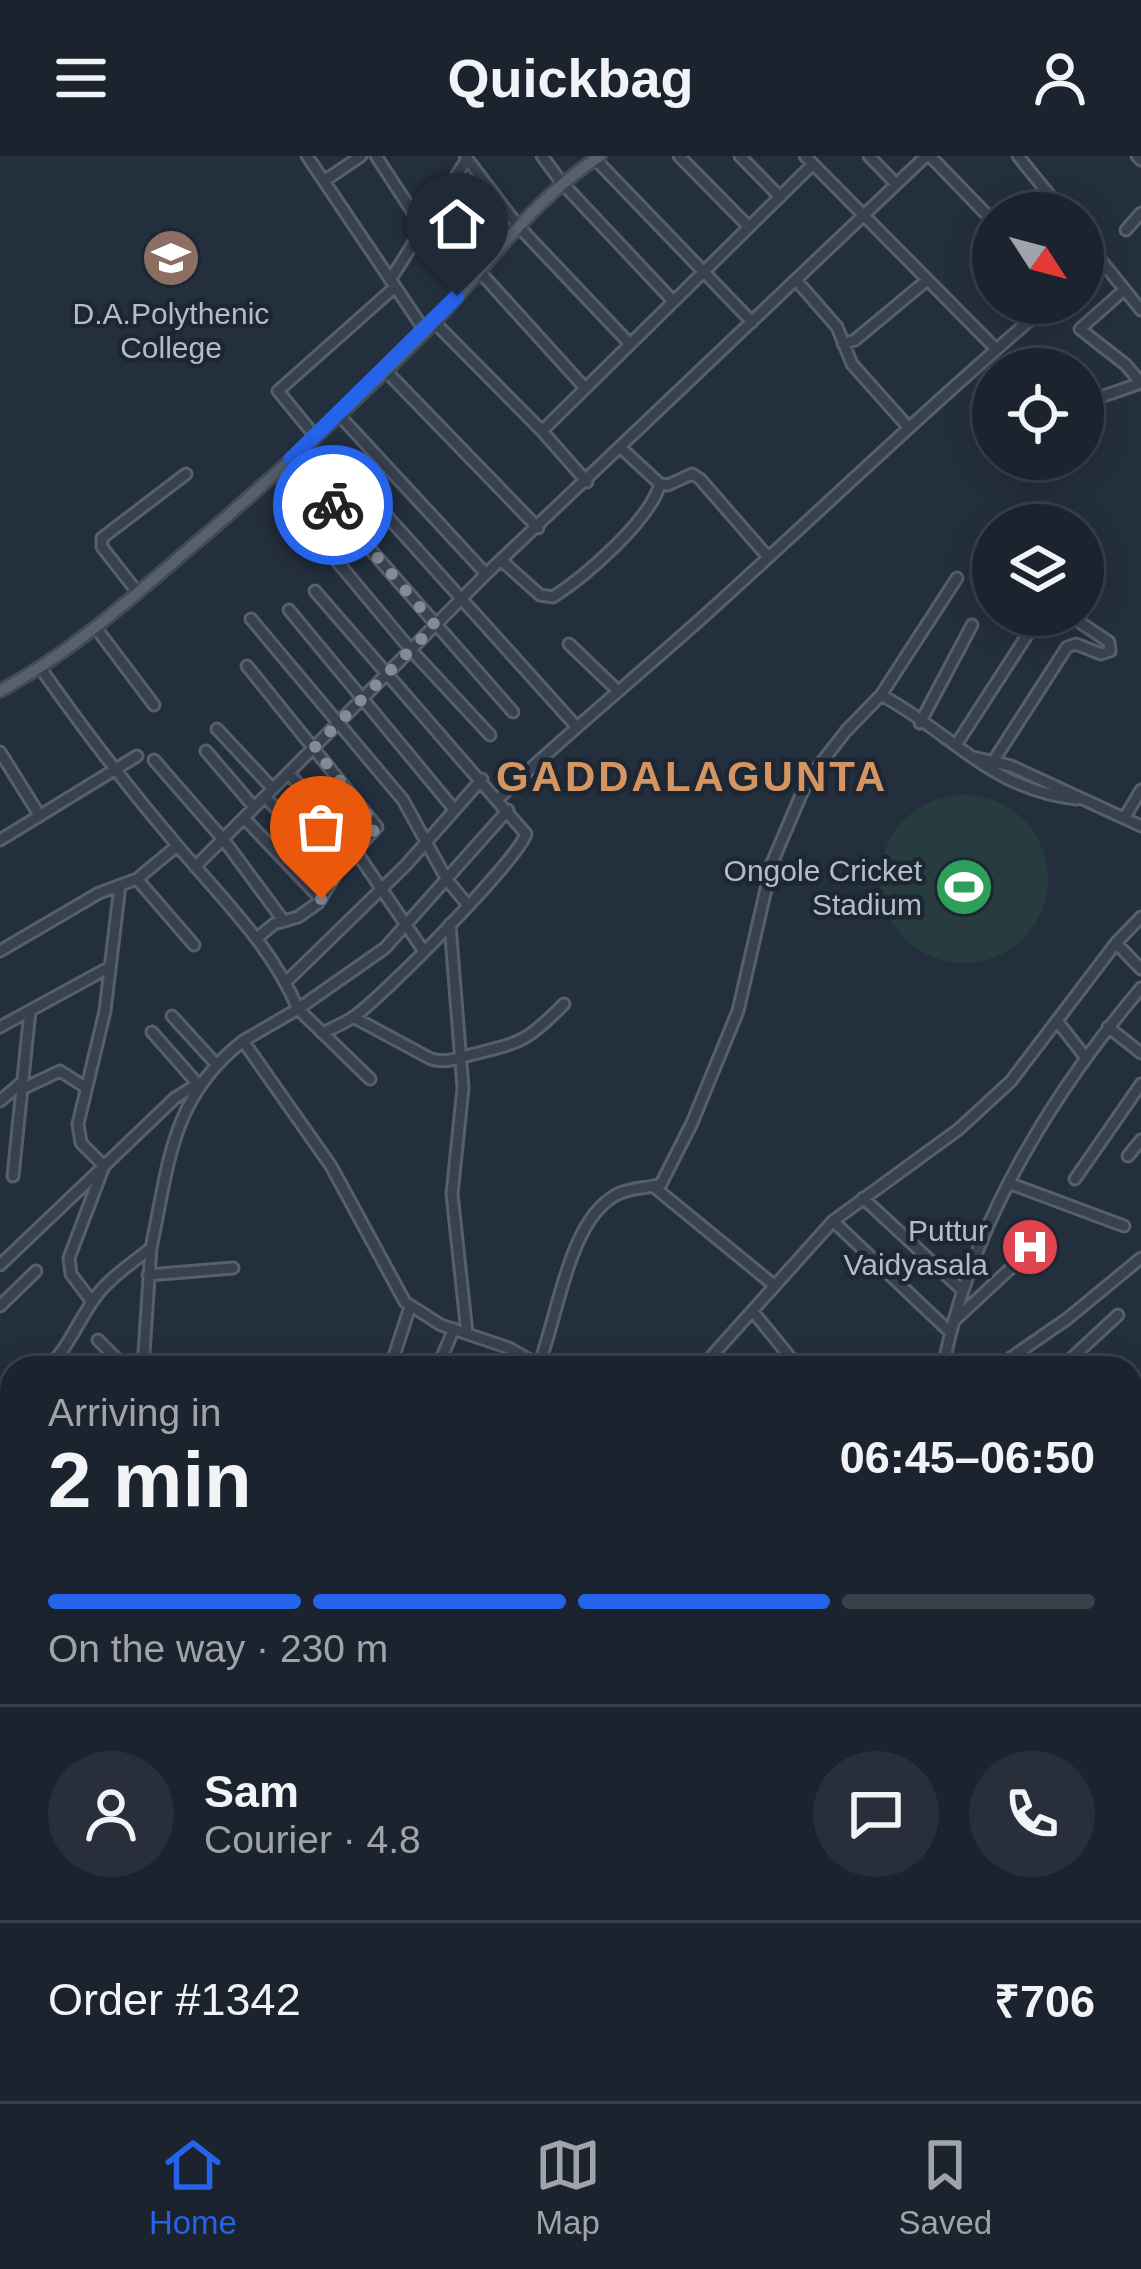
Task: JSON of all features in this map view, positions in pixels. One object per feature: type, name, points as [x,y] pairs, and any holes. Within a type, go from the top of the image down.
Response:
[{"type":"main road","points":[[0,691],[96,628],[291,459],[430,326],[562,183],[598,157]]},
{"type":"street","points":[[307,156],[393,283],[430,326],[542,431],[586,482]]},
{"type":"street","points":[[324,181],[361,156]]},
{"type":"street","points":[[376,156],[423,228]]},
{"type":"street","points":[[542,156],[673,301]]},
{"type":"street","points":[[679,156],[748,227]]},
{"type":"street","points":[[740,156],[780,196]]},
{"type":"street","points":[[869,156],[896,184]]},
{"type":"street","points":[[195,867],[460,600],[928,156],[972,200]]},
{"type":"street","points":[[1018,156],[1047,192]]},
{"type":"street","points":[[315,436],[278,391],[393,283],[466,157],[519,227],[629,343]]},
{"type":"street","points":[[598,157],[752,322]]},
{"type":"street","points":[[542,431],[780,196],[809,160],[995,348]]},
{"type":"street","points":[[1126,230],[1141,213]]},
{"type":"street","points":[[1104,264],[1141,310]]},
{"type":"street","points":[[479,271],[585,388]]},
{"type":"street","points":[[796,280],[833,321],[852,364],[909,428]]},
{"type":"street","points":[[843,344],[855,340],[926,281]]},
{"type":"street","points":[[1104,396],[1141,383],[1080,329],[1124,290]]},
{"type":"street","points":[[997,348],[1025,324]]},
{"type":"street","points":[[498,799],[972,367]]},
{"type":"street","points":[[385,370],[538,528]]},
{"type":"street","points":[[339,415],[487,574]]},
{"type":"street","points":[[621,448],[660,484],[692,474],[700,479],[768,556]]},
{"type":"street","points":[[291,459],[513,712]]},
{"type":"street","points":[[138,593],[102,547],[102,538],[186,474]]},
{"type":"street","points":[[502,561],[540,595],[554,597],[653,505],[660,484]]},
{"type":"street","points":[[386,515],[575,725]]},
{"type":"street","points":[[330,553],[490,735]]},
{"type":"street","points":[[545,1356],[566,1271],[599,1209],[629,1189],[654,1187],[667,1178],[738,1011],[772,863],[807,781],[846,730],[881,695],[957,578]]},
{"type":"street","points":[[315,591],[526,834],[524,842],[450,924],[353,1017],[322,1034]]},
{"type":"street","points":[[289,610],[453,808]]},
{"type":"street","points":[[251,619],[403,800],[446,880],[466,904]]},
{"type":"street","points":[[920,723],[972,625]]},
{"type":"street","points":[[96,628],[154,705]]},
{"type":"street","points":[[956,745],[1027,636]]},
{"type":"street","points":[[994,760],[1067,647],[1076,644],[1101,654],[1110,651],[1109,642],[1100,636]]},
{"type":"street","points":[[569,644],[617,690]]},
{"type":"street","points":[[247,666],[376,825],[375,833],[356,848],[321,899],[257,938]]},
{"type":"street","points":[[40,669],[114,771],[257,938],[298,1009],[370,1079]]},
{"type":"street","points":[[881,695],[1006,781],[1076,799]]},
{"type":"street","points":[[218,729],[320,855]]},
{"type":"street","points":[[206,751],[254,808]]},
{"type":"street","points":[[0,752],[40,815]]},
{"type":"street","points":[[0,840],[137,756]]},
{"type":"street","points":[[973,757],[994,760],[1141,826]]},
{"type":"street","points":[[154,760],[223,839],[283,920]]},
{"type":"street","points":[[289,773],[356,848],[423,950]]},
{"type":"street","points":[[0,782],[14,774]]},
{"type":"street","points":[[286,982],[383,888],[482,779]]},
{"type":"street","points":[[1125,817],[1141,790]]},
{"type":"street","points":[[0,1264],[215,1063],[358,969],[408,926],[508,810]]},
{"type":"street","points":[[244,818],[321,899]]},
{"type":"street","points":[[0,951],[99,893],[136,879],[177,846]]},
{"type":"street","points":[[136,879],[194,945]]},
{"type":"street","points":[[104,1166],[90,1155],[78,1134],[101,1032],[120,885]]},
{"type":"street","points":[[717,1356],[833,1221],[959,1129],[1011,1081],[1141,916]]},
{"type":"street","points":[[450,924],[463,1109],[452,1193],[466,1334]]},
{"type":"street","points":[[1116,944],[1141,969]]},
{"type":"street","points":[[0,1027],[108,968]]},
{"type":"street","points":[[945,1356],[967,1271],[1042,1123],[1141,988]]},
{"type":"street","points":[[353,1017],[437,1062],[508,1048],[564,1004]]},
{"type":"street","points":[[13,1176],[30,1011]]},
{"type":"street","points":[[172,1016],[215,1063]]},
{"type":"street","points":[[1057,1021],[1086,1058]]},
{"type":"street","points":[[1108,1027],[1141,1053]]},
{"type":"street","points":[[152,1032],[199,1082]]},
{"type":"street","points":[[243,1041],[331,1166],[387,1264],[396,1290],[410,1307],[518,1356]]},
{"type":"street","points":[[0,1101],[60,1071],[85,1087]]},
{"type":"street","points":[[144,1356],[151,1248],[166,1161],[199,1082]]},
{"type":"street","points":[[1075,1179],[1141,1084]]},
{"type":"street","points":[[1128,1156],[1141,1140]]},
{"type":"street","points":[[0,1166],[14,1159]]},
{"type":"street","points":[[92,1302],[69,1264],[104,1166]]},
{"type":"street","points":[[1011,1184],[1124,1226]]},
{"type":"street","points":[[654,1187],[775,1286]]},
{"type":"street","points":[[863,1198],[962,1290]]},
{"type":"street","points":[[833,1221],[951,1327]]},
{"type":"street","points":[[60,1356],[106,1284],[151,1248]]},
{"type":"street","points":[[1014,1356],[1141,1258]]},
{"type":"street","points":[[951,1327],[1013,1267]]},
{"type":"street","points":[[148,1275],[233,1268]]},
{"type":"street","points":[[0,1306],[36,1271]]},
{"type":"street","points":[[394,1356],[410,1307]]},
{"type":"street","points":[[754,1313],[789,1356]]},
{"type":"street","points":[[1074,1356],[1118,1315]]},
{"type":"street","points":[[442,1356],[454,1329]]},
{"type":"street","points":[[98,1340],[114,1356]]},
{"type":"green space","name":"Ongole Cricket Stadium","points":[[964,795],[996,801],[1023,820],[1042,847],[1048,879],[1042,911],[1023,938],[996,957],[964,963],[932,957],[905,938],[886,911],[880,879],[886,847],[905,820],[932,801]]},
{"type":"way so far","points":[[321,899],[339,869],[377,827],[314,748],[435,625],[333,505]]},
{"type":"place","name":"D.A.Polythenic College","points":[[171,258]]},
{"type":"place","name":"Ongole Cricket Stadium","points":[[964,887]]},
{"type":"place","name":"Puttur Vaidyasala","points":[[1030,1247]]},
{"type":"district","name":"GADDALAGUNTA","points":[[692,776]]},
{"type":"route","points":[[333,505],[291,459],[457,296]]}]
